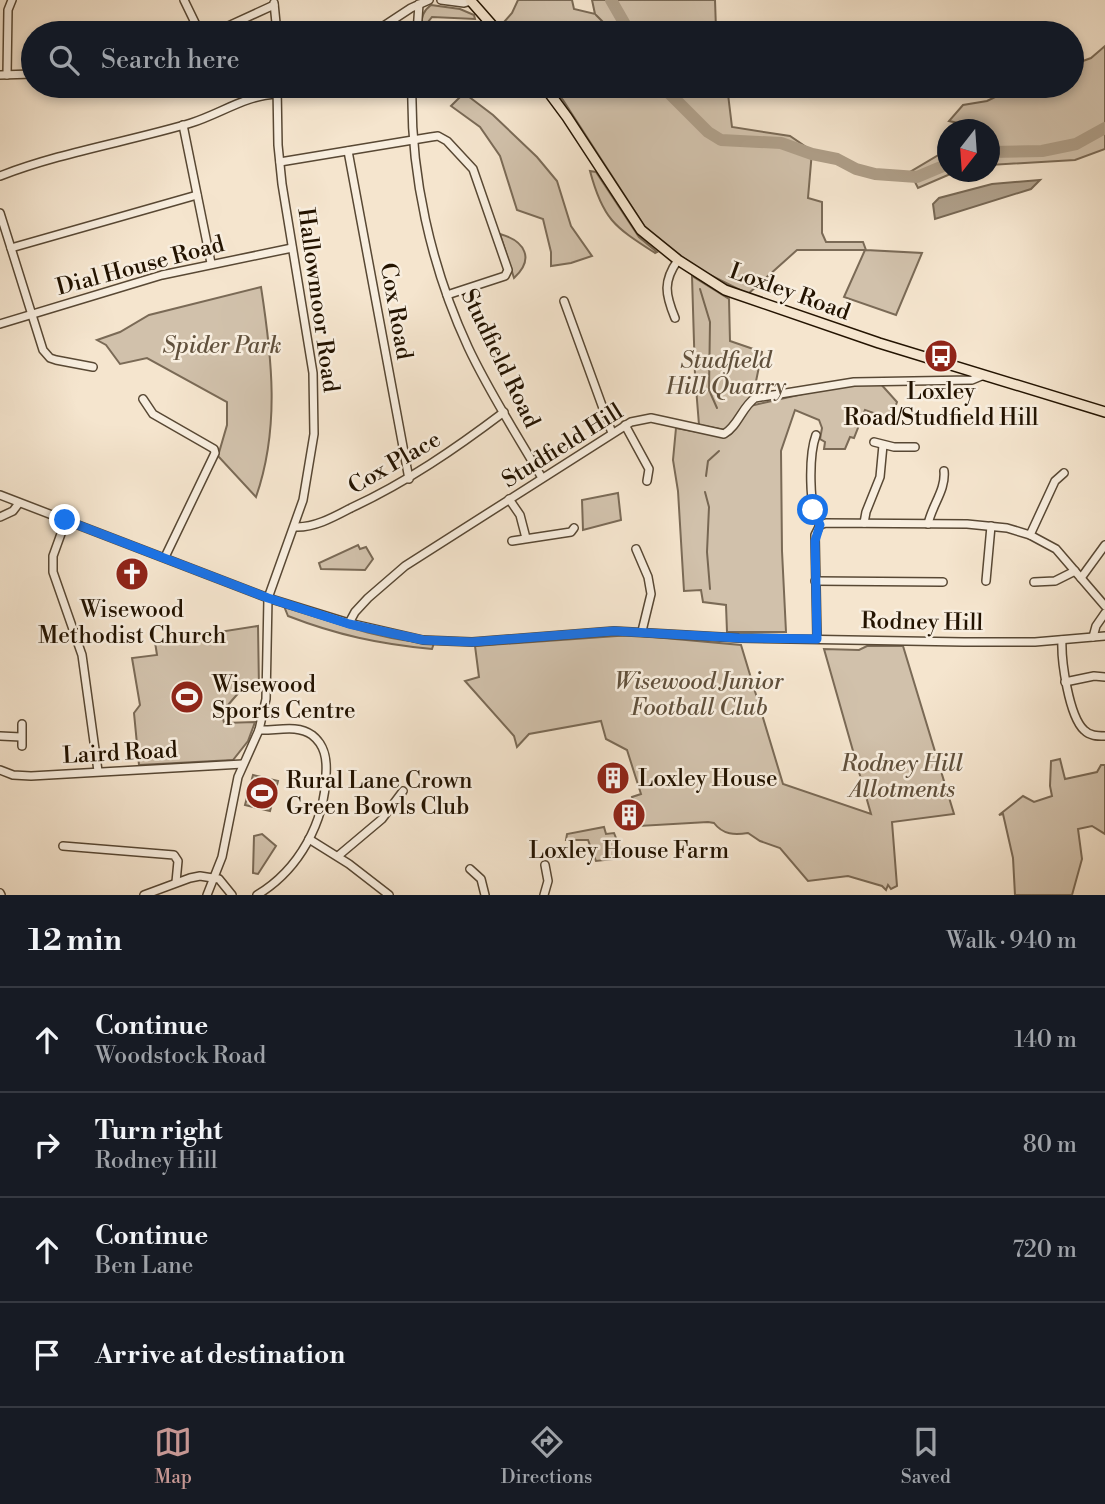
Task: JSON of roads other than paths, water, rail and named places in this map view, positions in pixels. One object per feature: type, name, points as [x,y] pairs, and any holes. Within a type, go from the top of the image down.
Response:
[{"type":"main road","points":[[471,1],[488,21]]},
{"type":"main road","name":"Loxley Road","points":[[553,98],[606,173],[641,230],[678,260],[725,290],[743,298],[1105,412]]},
{"type":"street","points":[[12,0],[8,10],[3,75],[21,74]]},
{"type":"street","points":[[184,0],[194,21]]},
{"type":"street","points":[[441,0],[464,3],[471,1]]},
{"type":"street","points":[[237,21],[274,2],[276,21]]},
{"type":"street","points":[[392,21],[423,2]]},
{"type":"street","points":[[419,21],[423,2]]},
{"type":"street","points":[[0,176],[91,147],[213,116],[253,98]]},
{"type":"street","name":"Hallowmoor Road","points":[[207,895],[222,857],[238,777],[259,730],[266,698],[268,598],[271,584],[295,527],[307,484],[315,408],[307,326],[292,248],[280,162],[277,98]]},
{"type":"street","name":"Studfield Road","points":[[412,98],[414,140],[427,223],[447,295],[469,348],[542,478]]},
{"type":"street","points":[[183,125],[211,264]]},
{"type":"street","points":[[280,162],[438,136],[443,138],[470,166],[507,266],[505,275],[447,295]]},
{"type":"street","name":"Cox Road","points":[[348,151],[409,479]]},
{"type":"street","points":[[11,248],[197,195]]},
{"type":"street","points":[[0,213],[46,355],[56,360],[93,367]]},
{"type":"street","name":"Dial House Road","points":[[0,324],[162,275],[292,248]]},
{"type":"street","points":[[675,318],[666,283],[667,276],[678,260]]},
{"type":"street","points":[[564,301],[612,433]]},
{"type":"street","name":"Studfield Hill","points":[[349,624],[355,611],[405,566],[625,425],[651,418],[724,434],[755,398],[855,382],[972,380],[984,375]]},
{"type":"street","points":[[143,399],[153,414],[214,449],[215,453],[165,557]]},
{"type":"street","name":"Cox Place","points":[[295,527],[309,526],[336,516],[409,479],[449,454],[504,412]]},
{"type":"street","points":[[625,425],[649,469],[647,481]]},
{"type":"street","points":[[817,441],[813,503],[814,515],[820,525]]},
{"type":"street","points":[[874,442],[894,447],[915,447]]},
{"type":"street","points":[[864,523],[880,477],[883,445]]},
{"type":"street","points":[[928,524],[931,511],[943,488],[944,471]]},
{"type":"street","points":[[1030,535],[1055,481],[1064,473]]},
{"type":"street","name":"Rodney Hill","points":[[0,495],[268,598],[349,624],[405,637],[446,642],[596,631],[642,631],[739,638],[998,642],[1105,636]]},
{"type":"street","points":[[509,499],[520,515],[526,538]]},
{"type":"street","points":[[0,517],[13,511],[19,503]]},
{"type":"street","points":[[65,520],[53,556],[53,572],[82,655],[97,771]]},
{"type":"street","points":[[817,639],[815,535],[820,525],[826,523],[991,526],[1030,535],[1056,549],[1105,606]]},
{"type":"street","points":[[986,582],[991,526]]},
{"type":"street","points":[[512,541],[570,532],[574,528]]},
{"type":"street","points":[[1081,578],[1105,545]]},
{"type":"street","points":[[636,549],[648,577],[651,594],[642,631]]},
{"type":"street","points":[[1034,582],[1055,581],[1075,571]]},
{"type":"street","points":[[815,581],[943,582]]},
{"type":"street","points":[[1093,637],[1096,626],[1105,613]]},
{"type":"street","points":[[1062,640],[1065,682],[1080,725],[1089,733],[1105,736]]},
{"type":"street","points":[[1065,682],[1086,677],[1105,677]]},
{"type":"street","points":[[22,724],[22,746]]},
{"type":"street","points":[[257,895],[280,878],[318,822],[324,798],[326,764],[324,750],[313,737],[303,731],[259,730]]},
{"type":"street","points":[[0,736],[21,737]]},
{"type":"street","name":"Laird Road","points":[[0,770],[21,776],[243,764]]},
{"type":"street","points":[[338,856],[382,819],[403,791]]},
{"type":"street","points":[[309,839],[338,856],[389,895]]},
{"type":"street","points":[[63,846],[174,855],[178,861],[176,883]]},
{"type":"street","points":[[544,895],[548,881],[545,865]]},
{"type":"street","points":[[470,869],[481,879],[485,895]]},
{"type":"street","points":[[144,895],[200,876],[215,877],[224,883],[232,895]]},
{"type":"waterway","points":[[611,0],[623,21]]},
{"type":"waterway","points":[[596,15],[602,21]]},
{"type":"waterway","points":[[674,98],[708,132],[721,140],[781,143],[837,159],[856,169],[875,174],[917,177],[937,169]]},
{"type":"waterway","points":[[1000,152],[1042,151],[1076,144],[1105,128]]},
{"type":"waterway","points":[[700,289],[710,322],[709,390],[717,408]]},
{"type":"waterway","points":[[706,476],[708,461],[719,451]]},
{"type":"waterway","points":[[705,492],[709,507],[707,552],[710,589]]},
{"type":"place","name":"Loxley Road/Studfield Hill","points":[[941,356]]},
{"type":"place","name":"Wisewood Methodist Church","points":[[132,574]]},
{"type":"place","name":"Wisewood Sports Centre","points":[[187,697]]},
{"type":"place","name":"Loxley House","points":[[613,778]]},
{"type":"place","name":"Rural Lane Crown Green Bowls Club","points":[[262,793]]},
{"type":"place","name":"Loxley House Farm","points":[[629,815]]},
{"type":"park label","name":"Spider Park","points":[[222,345]]},
{"type":"park label","name":"Studfield Hill Quarry","points":[[726,373]]},
{"type":"park label","name":"Wisewood Junior Football Club","points":[[699,694]]},
{"type":"park label","name":"Rodney Hill Allotments","points":[[902,776]]}]
